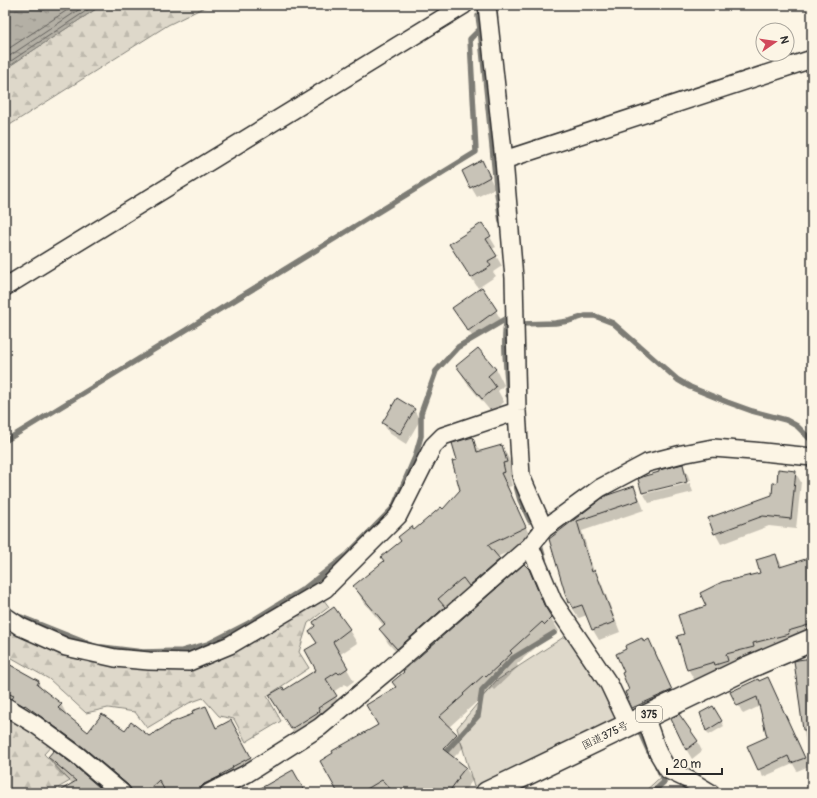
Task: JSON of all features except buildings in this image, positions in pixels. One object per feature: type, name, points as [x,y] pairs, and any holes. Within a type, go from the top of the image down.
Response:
[{"type":"highway","name":"国道375号","points":[[487,793],[749,667],[812,640]]},
{"type":"street","points":[[5,287],[464,5]]},
{"type":"street","points":[[487,5],[504,160],[514,278],[517,411],[521,476],[544,529]]},
{"type":"street","points":[[504,160],[812,59]]},
{"type":"street","points":[[5,616],[21,627],[66,647],[115,658],[188,662],[216,651],[230,645],[325,589],[398,516],[433,446],[443,436],[517,411]]},
{"type":"street","points":[[209,793],[246,774],[320,727],[387,671],[530,546],[544,529],[600,488],[648,463],[668,457],[713,448],[812,457]]},
{"type":"street","points":[[530,546],[553,601],[610,684],[637,720],[668,770],[711,793]]},
{"type":"street","points":[[5,706],[36,725],[77,755],[122,793]]},
{"type":"green space","points":[[102,5],[209,5],[168,25],[5,128],[5,69]]},
{"type":"green space","points":[[321,596],[329,607],[308,623],[299,652],[309,668],[267,696],[281,721],[246,742],[234,719],[219,716],[203,698],[189,703],[147,728],[135,712],[108,708],[86,713],[49,679],[5,654],[5,625],[185,666]]},
{"type":"green space","points":[[570,633],[622,720],[474,787],[457,728],[496,681]]},
{"type":"green space","points":[[5,711],[55,742],[44,754],[70,781],[49,793],[11,793],[5,787]]},
{"type":"green space","points":[[665,773],[658,793],[643,793]]},
{"type":"water","points":[[5,5],[102,5],[5,69]]},
{"type":"waterway","points":[[478,16],[501,222]]},
{"type":"waterway","points":[[5,441],[476,152],[470,39],[480,29]]},
{"type":"waterway","points":[[520,324],[555,323],[569,321],[585,316],[595,316],[613,323],[678,380],[690,387],[727,402],[752,411],[786,420],[797,426],[812,441]]},
{"type":"waterway","points":[[507,318],[505,346],[508,395]]},
{"type":"waterway","points":[[102,647],[143,652],[182,651],[208,644],[247,624],[305,588],[347,555],[393,508],[415,457],[421,436],[421,413],[436,371],[458,347],[506,319],[508,320]]},
{"type":"waterway","points":[[515,482],[520,500],[530,521]]},
{"type":"waterway","points":[[539,542],[544,559]]},
{"type":"waterway","points":[[21,617],[94,646]]},
{"type":"waterway","points":[[442,756],[478,716],[482,690],[513,658],[554,633]]},
{"type":"waterway","points":[[640,732],[649,752]]},
{"type":"waterway","points":[[652,793],[664,782],[657,766]]}]
